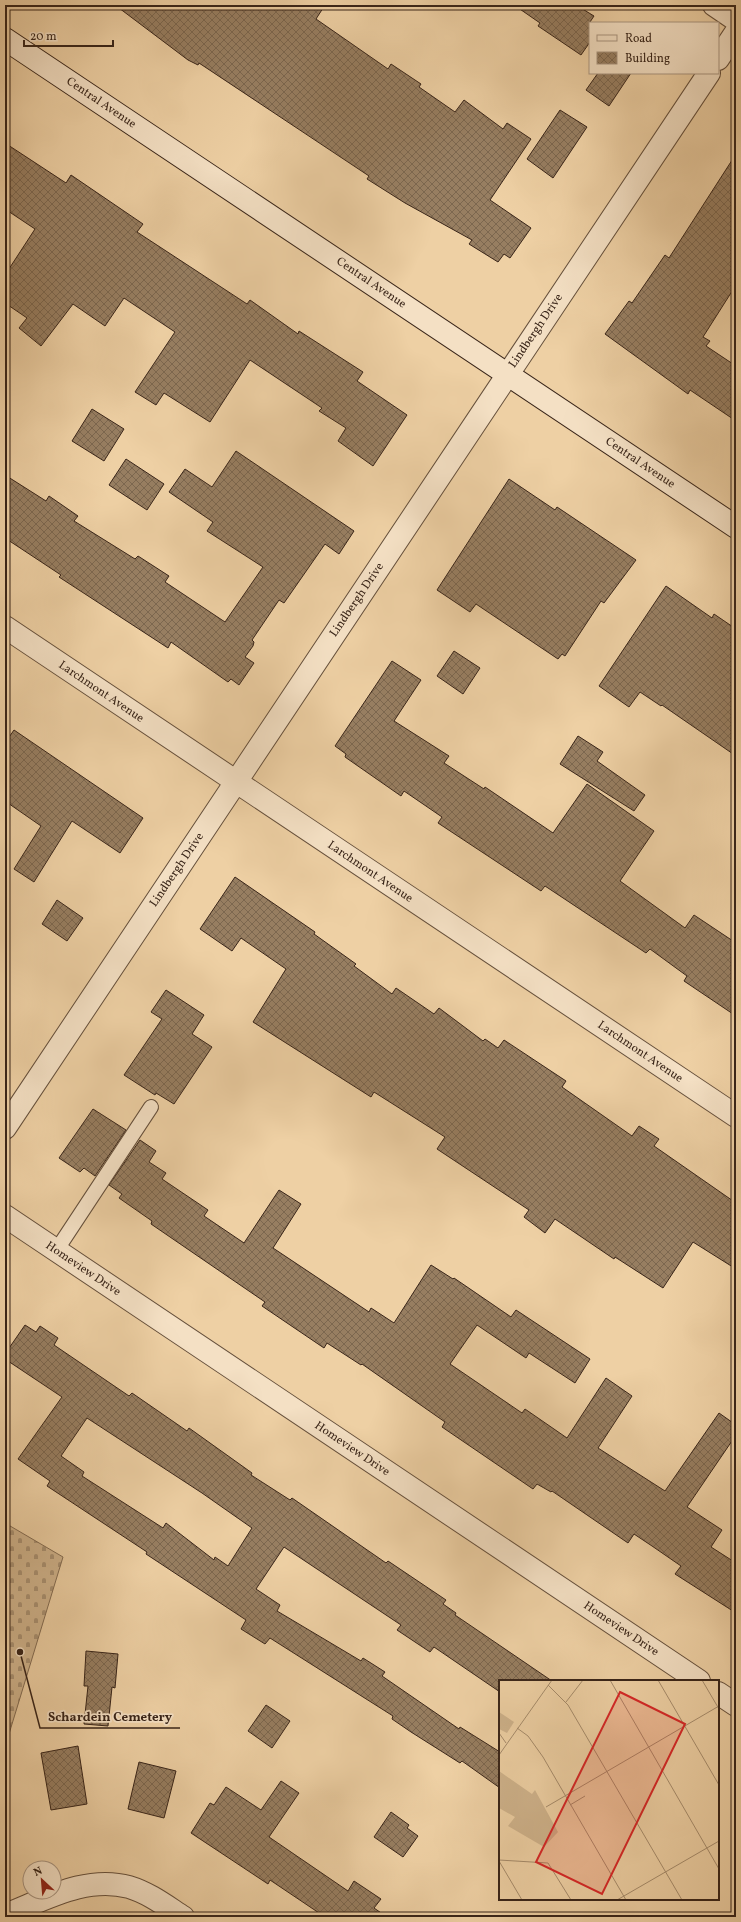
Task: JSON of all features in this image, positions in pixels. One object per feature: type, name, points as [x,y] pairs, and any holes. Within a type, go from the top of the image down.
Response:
[{"type":"street","points":[[714,5],[736,20]]},
{"type":"street","points":[[719,58],[736,32]]},
{"type":"street","name":"Central Avenue","points":[[5,39],[736,527]]},
{"type":"street","name":"Lindbergh Drive","points":[[5,1128],[707,74]]},
{"type":"street","name":"Larchmont Avenue","points":[[5,627],[736,1116]]},
{"type":"street","name":"Homeview Drive","points":[[5,1216],[698,1680]]},
{"type":"street","points":[[719,1694],[736,1705]]},
{"type":"street","points":[[5,1915],[67,1890],[91,1884],[102,1884],[129,1887],[153,1897],[183,1917]]},
{"type":"lane","points":[[56,1251],[151,1107]]},
{"type":"green space","points":[[5,1523],[63,1557],[5,1747]]},
{"type":"building","points":[[115,5],[325,5],[316,19],[388,69],[391,64],[421,84],[419,87],[455,112],[464,100],[503,129],[507,123],[531,139],[490,200],[531,228],[510,258],[504,254],[498,262],[469,244],[472,240],[405,203],[367,179],[369,176],[199,63],[198,65],[188,60]]},
{"type":"building","points":[[514,5],[576,5],[594,16],[589,22],[589,43],[581,55],[538,26],[540,23]]},
{"type":"building","points":[[597,74],[630,74],[609,106],[586,90]]},
{"type":"building","points":[[560,110],[587,127],[553,178],[527,159]]},
{"type":"building","points":[[5,143],[66,183],[71,175],[143,224],[137,232],[247,304],[250,300],[298,334],[299,331],[363,372],[357,381],[407,415],[373,466],[338,441],[346,428],[319,411],[322,408],[250,360],[210,422],[164,393],[156,405],[135,392],[175,332],[124,298],[105,326],[73,304],[41,346],[19,328],[27,318],[5,303],[5,275],[35,229],[5,209]]},
{"type":"building","points":[[736,154],[736,285],[703,337],[710,341],[706,346],[736,366],[736,421],[690,390],[688,394],[605,334],[629,301],[632,303],[665,255],[669,258]]},
{"type":"building","points":[[92,409],[124,429],[104,461],[72,441]]},
{"type":"building","points":[[236,451],[354,531],[339,554],[325,544],[284,603],[279,600],[252,640],[254,642],[253,646],[245,657],[254,663],[239,685],[231,679],[228,682],[171,642],[168,648],[59,577],[61,575],[5,538],[5,475],[46,501],[49,496],[78,516],[74,521],[135,559],[138,556],[169,576],[165,582],[225,622],[263,567],[207,531],[213,522],[169,492],[185,469],[212,487]]},
{"type":"building","points":[[126,459],[164,484],[147,510],[109,485]]},
{"type":"building","points":[[509,479],[555,510],[557,507],[636,560],[604,603],[601,601],[565,656],[562,654],[558,659],[476,604],[470,612],[437,590]]},
{"type":"building","points":[[666,586],[712,618],[714,614],[736,629],[736,756],[662,705],[661,706],[640,692],[629,707],[599,686]]},
{"type":"building","points":[[454,651],[480,668],[463,694],[437,676]]},
{"type":"building","points":[[392,661],[421,680],[394,721],[449,756],[444,763],[484,789],[485,787],[553,833],[587,784],[654,831],[620,881],[685,928],[694,915],[736,943],[736,1016],[684,981],[687,976],[650,949],[646,953],[545,886],[541,891],[438,823],[442,817],[404,791],[401,796],[345,757],[346,754],[335,746]]},
{"type":"building","points":[[14,730],[143,818],[120,853],[72,821],[34,882],[14,869],[41,826],[5,801],[5,743]]},
{"type":"building","points":[[578,736],[603,752],[597,761],[645,795],[634,811],[560,764]]},
{"type":"building","points":[[235,877],[315,932],[314,934],[356,964],[354,966],[392,994],[396,988],[434,1014],[439,1008],[483,1041],[485,1039],[498,1048],[504,1040],[566,1081],[562,1087],[632,1136],[639,1126],[659,1139],[654,1146],[736,1203],[736,1269],[693,1242],[663,1288],[615,1257],[614,1259],[555,1219],[545,1233],[524,1217],[529,1210],[437,1149],[445,1137],[374,1092],[371,1097],[253,1022],[286,969],[241,938],[232,951],[200,929]]},
{"type":"building","points":[[57,900],[83,918],[67,941],[42,924]]},
{"type":"building","points":[[166,990],[204,1015],[192,1034],[212,1047],[174,1104],[156,1093],[155,1095],[124,1075],[162,1019],[151,1012]]},
{"type":"building","points":[[93,1109],[126,1130],[95,1176],[84,1168],[80,1172],[59,1158]]},
{"type":"building","points":[[140,1140],[156,1151],[149,1162],[166,1173],[162,1179],[208,1210],[204,1216],[244,1243],[279,1190],[301,1204],[273,1248],[369,1312],[371,1308],[394,1323],[431,1265],[453,1279],[454,1278],[511,1317],[516,1310],[590,1359],[575,1383],[529,1353],[526,1358],[477,1325],[450,1364],[522,1413],[525,1409],[567,1438],[606,1378],[632,1396],[598,1448],[665,1491],[719,1413],[736,1425],[736,1435],[687,1507],[722,1530],[711,1547],[736,1563],[736,1613],[675,1574],[681,1566],[634,1534],[628,1543],[552,1491],[551,1492],[537,1484],[533,1489],[442,1427],[445,1422],[362,1364],[361,1365],[327,1343],[324,1348],[262,1306],[265,1302],[151,1224],[152,1221],[119,1198],[122,1194],[109,1185]]},
{"type":"building","points":[[25,1325],[36,1332],[40,1326],[58,1338],[54,1345],[129,1396],[132,1393],[187,1431],[189,1428],[252,1473],[251,1475],[290,1500],[292,1498],[386,1563],[388,1561],[446,1600],[443,1604],[456,1613],[455,1615],[551,1680],[499,1680],[499,1691],[434,1647],[430,1652],[397,1630],[401,1625],[284,1547],[256,1589],[280,1605],[277,1611],[361,1661],[363,1658],[385,1672],[382,1676],[459,1729],[460,1727],[499,1751],[499,1787],[462,1761],[460,1763],[411,1732],[392,1719],[393,1716],[270,1638],[265,1644],[241,1629],[246,1620],[47,1486],[50,1481],[18,1459],[62,1397],[5,1359],[5,1354]],"holes":[[[87,1418],[202,1493],[252,1528],[228,1566],[215,1557],[214,1560],[166,1523],[163,1528],[82,1476],[84,1472],[61,1456]]]},
{"type":"building","points":[[86,1651],[118,1654],[115,1688],[112,1687],[108,1726],[84,1724],[88,1686],[84,1686]]},
{"type":"building","points":[[266,1705],[290,1721],[272,1748],[248,1731]]},
{"type":"building","points":[[78,1746],[87,1804],[51,1810],[41,1753]]},
{"type":"building","points":[[139,1762],[176,1771],[164,1818],[128,1809]]},
{"type":"building","points":[[281,1781],[299,1793],[269,1837],[348,1891],[354,1881],[381,1899],[374,1908],[387,1917],[325,1917],[270,1880],[268,1884],[191,1833],[210,1803],[214,1805],[226,1787],[261,1810]]},
{"type":"building","points":[[391,1812],[409,1825],[407,1828],[418,1836],[403,1857],[374,1837]]},
{"type":"place","name":"Schardein Cemetery","points":[[20,1652]]}]
